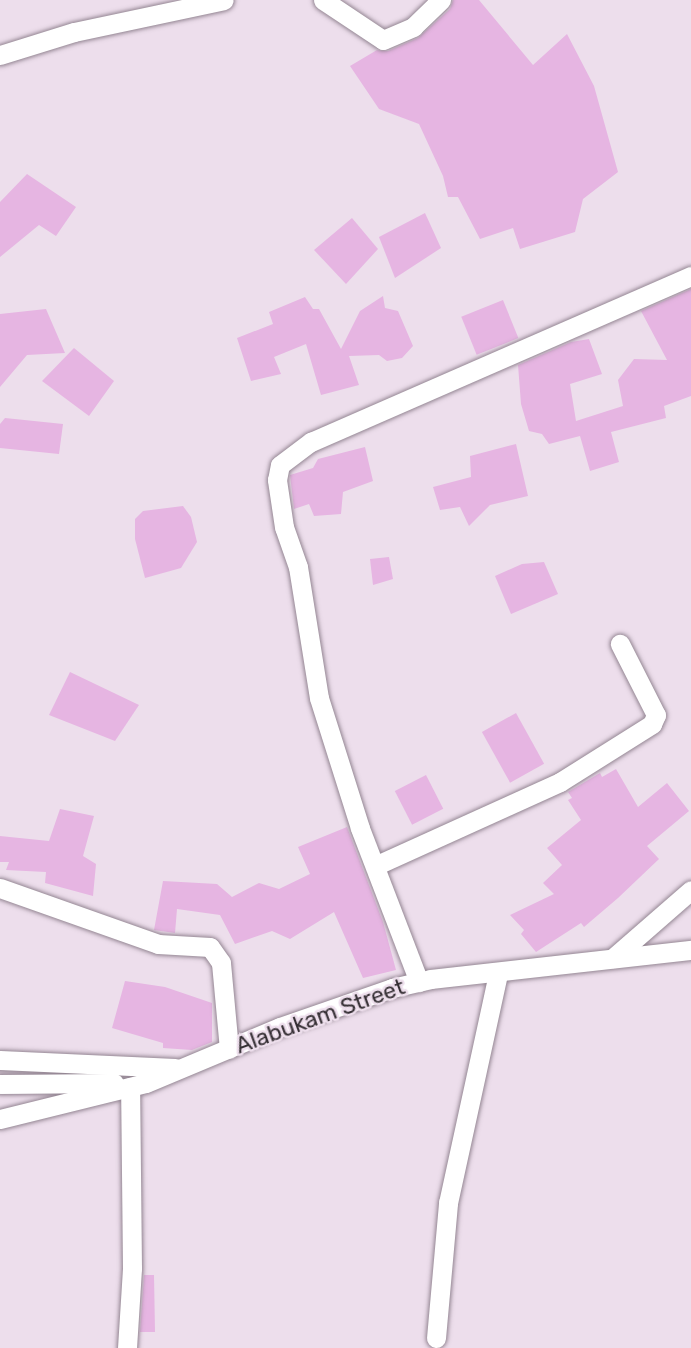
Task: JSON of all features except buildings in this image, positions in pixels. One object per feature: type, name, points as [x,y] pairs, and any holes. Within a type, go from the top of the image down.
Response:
[{"type":"street","points":[[0,55],[74,32],[224,0]]},
{"type":"street","points":[[323,0],[383,40],[413,27],[441,0]]},
{"type":"street","points":[[419,982],[377,865],[356,816],[319,698],[298,567],[284,527],[277,480],[280,466],[311,442],[691,276]]},
{"type":"street","points":[[377,865],[560,782],[652,724],[656,715],[620,644]]},
{"type":"street","points":[[0,888],[158,944],[210,947],[221,963],[229,1049]]},
{"type":"street","points":[[613,958],[691,890]]},
{"type":"street","name":"Alabukam Street","points":[[0,1119],[138,1085],[379,991],[419,982],[691,950]]},
{"type":"street","points":[[436,1338],[448,1203],[498,973]]},
{"type":"street","points":[[0,1060],[184,1068]]},
{"type":"street","points":[[0,1084],[138,1085],[127,1348]]}]
